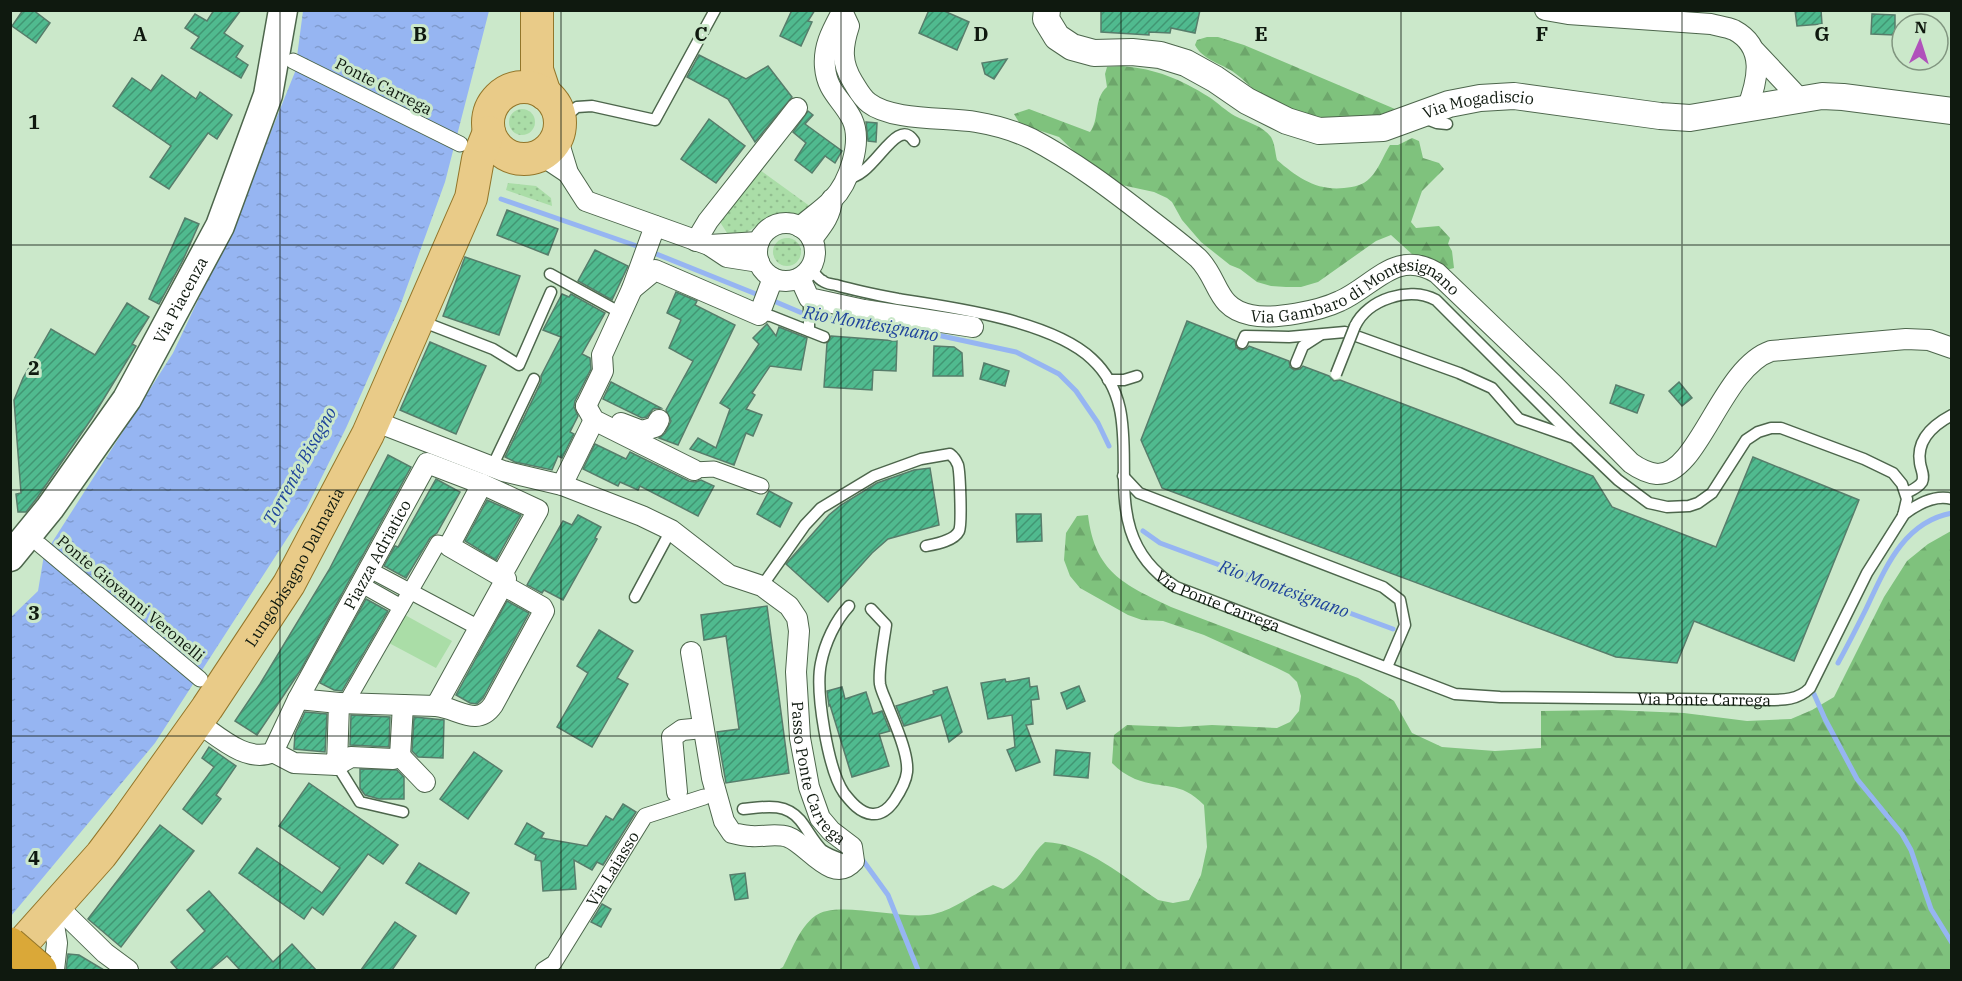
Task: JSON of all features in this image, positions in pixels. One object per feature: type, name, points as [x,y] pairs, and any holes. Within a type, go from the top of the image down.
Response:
[{"type":"highway","points":[[10,944],[40,970]]},
{"type":"main road","name":"Via Piacenza","points":[[10,557],[50,508],[127,399],[220,226],[268,95],[283,10]]},
{"type":"main road","points":[[519,10],[514,74],[510,90],[528,87],[549,126]]},
{"type":"main road","points":[[537,10],[537,70],[549,126]]},
{"type":"main road","name":"Lungobisagno Dalmazia","points":[[10,957],[107,847],[197,722],[289,584],[374,421],[475,185],[478,159],[489,132],[488,120],[491,107],[499,97],[510,90]]},
{"type":"main road","points":[[489,132],[498,149],[549,126]]},
{"type":"main road","points":[[475,185],[549,126]]},
{"type":"street","name":"Via Mogadiscio","points":[[1047,10],[1046,19],[1057,37],[1072,47],[1095,53],[1132,52],[1160,55],[1186,63],[1215,79],[1246,101],[1287,121],[1319,131],[1383,128],[1449,104],[1480,98],[1514,96],[1690,118],[1822,96],[1952,111]]},
{"type":"street","points":[[1545,10],[1568,14],[1711,24],[1733,30],[1748,41],[1800,99]]},
{"type":"street","points":[[806,233],[846,178],[856,151],[856,134],[852,119],[832,92],[826,79],[827,41],[843,11]]},
{"type":"street","name":"Via Gambaro di Montesignano","points":[[843,11],[849,26],[843,42],[843,60],[861,95],[871,105],[893,114],[976,122],[1001,128],[1030,138],[1070,160],[1188,250],[1200,261],[1225,303],[1242,313],[1262,316],[1316,308],[1340,301],[1395,266],[1417,264],[1427,267],[1437,273],[1534,366],[1631,463],[1650,472],[1657,474],[1668,471],[1685,460],[1739,375],[1752,361],[1764,354],[1793,349],[1906,339],[1929,340],[1952,348]]},
{"type":"street","points":[[1747,109],[1757,75],[1755,51]]},
{"type":"street","name":"Ponte Carrega","points":[[292,60],[460,144]]},
{"type":"street","points":[[702,243],[708,221],[797,108]]},
{"type":"street","points":[[549,126],[568,173],[586,201],[652,232],[702,243],[728,257],[759,252]]},
{"type":"street","points":[[791,224],[806,233],[815,254],[805,273],[791,281],[771,284],[762,268],[759,252],[764,234],[772,227],[791,224]]},
{"type":"street","points":[[562,485],[590,413],[603,371],[602,355],[632,289],[652,232]]},
{"type":"street","points":[[632,289],[655,270],[759,315],[771,284]]},
{"type":"street","points":[[805,273],[809,301],[973,327]]},
{"type":"street","points":[[590,413],[642,431],[655,428],[658,420]]},
{"type":"street","points":[[590,413],[694,470],[714,469],[761,486]]},
{"type":"street","name":"Passo Ponte Carrega","points":[[374,421],[487,476],[562,485],[642,516],[671,530],[729,575],[762,586],[789,606],[797,618],[799,631],[796,672],[800,738],[806,776],[820,818],[831,831],[852,847],[855,854],[852,863],[842,869],[831,867],[817,860],[798,843],[787,837],[732,833],[724,821],[712,778],[691,652]]},
{"type":"street","name":"Piazza Adriatico","points":[[273,752],[298,699],[427,463],[487,476],[538,510],[479,628],[436,706]]},
{"type":"street","points":[[449,546],[487,476]]},
{"type":"street","points":[[298,699],[343,703],[449,707],[474,717],[487,714],[544,611],[542,607],[449,546],[438,543],[343,703],[337,765]]},
{"type":"street","name":"Ponte Giovanni Veronelli","points":[[40,545],[200,679]]},
{"type":"street","points":[[366,577],[410,592],[479,628]]},
{"type":"street","points":[[366,577],[401,607]]},
{"type":"street","points":[[403,705],[400,756],[425,782]]},
{"type":"street","points":[[197,722],[246,753],[262,756],[273,752],[294,763],[337,765],[351,757],[393,759],[400,756]]},
{"type":"street","points":[[677,792],[672,737],[681,730],[703,728]]},
{"type":"street","name":"Via Laiasso","points":[[543,970],[554,963],[645,816],[704,797]]},
{"type":"street","points":[[54,909],[57,943],[54,970]]},
{"type":"street","points":[[54,909],[128,970]]},
{"type":"lane","points":[[549,126],[577,107],[592,106],[654,120],[715,10]]},
{"type":"lane","points":[[1418,116],[1447,124]]},
{"type":"lane","points":[[846,178],[859,176],[897,136],[906,134],[914,141]]},
{"type":"lane","name":"Via Ponte Carrega","points":[[805,273],[823,282],[861,293],[986,314],[1050,334],[1082,351],[1101,368],[1115,393],[1123,426],[1125,454],[1123,476],[1126,514],[1131,534],[1143,557],[1162,578],[1176,587],[1455,694],[1787,700],[1805,693],[1814,681],[1867,573],[1903,516],[1906,492]]},
{"type":"lane","points":[[550,274],[621,313]]},
{"type":"lane","points":[[418,320],[493,349],[519,365],[551,292]]},
{"type":"lane","points":[[1336,374],[1355,326],[1363,314],[1389,298],[1408,294],[1430,297],[1436,300],[1618,480],[1641,498],[1657,505],[1689,506],[1706,498],[1712,493],[1746,440],[1758,432],[1771,428],[1781,428],[1884,468],[1898,479],[1906,492],[1921,483],[1923,476],[1920,461],[1921,446],[1928,432],[1938,422],[1952,415]]},
{"type":"lane","points":[[809,301],[809,331]]},
{"type":"lane","points":[[759,315],[771,316],[824,337]]},
{"type":"lane","points":[[1242,343],[1245,336],[1269,338],[1345,332],[1459,373],[1492,388],[1519,419],[1574,438]]},
{"type":"lane","points":[[1296,363],[1304,346],[1320,334]]},
{"type":"lane","points":[[1108,380],[1124,380],[1137,376]]},
{"type":"lane","points":[[487,476],[534,379]]},
{"type":"lane","points":[[762,586],[805,525],[821,508],[874,476],[921,459],[950,454],[958,465],[960,528],[955,536],[926,546]]},
{"type":"lane","points":[[1123,476],[1139,493],[1383,587],[1400,600],[1405,625],[1387,667]]},
{"type":"lane","points":[[1903,516],[1916,506],[1933,499],[1944,497],[1952,499]]},
{"type":"lane","points":[[635,597],[671,530]]},
{"type":"lane","name":"Passo Ponte Carrega","points":[[849,606],[835,626],[826,645],[820,665],[820,696],[828,747],[841,788],[852,803],[864,812],[876,814],[891,806],[900,793],[907,770],[905,755],[880,683],[886,625],[871,609]]},
{"type":"lane","points":[[337,765],[360,802],[403,812]]},
{"type":"lane","points":[[743,809],[777,806],[787,810],[799,818],[812,839],[824,852],[852,863]]},
{"type":"green space","points":[[1218,37],[1244,45],[1395,109],[1364,118],[1347,119],[1310,116],[1277,105],[1264,98],[1241,77],[1202,54],[1195,45],[1197,40]]},
{"type":"green space","points":[[1122,66],[1157,72],[1178,80],[1209,97],[1228,112],[1264,130],[1271,137],[1277,160],[1292,172],[1316,185],[1344,188],[1362,184],[1373,174],[1390,145],[1398,145],[1412,138],[1419,141],[1423,158],[1439,163],[1444,169],[1422,191],[1411,222],[1416,228],[1439,226],[1450,238],[1448,244],[1452,251],[1454,268],[1446,270],[1413,255],[1391,235],[1376,241],[1318,282],[1301,287],[1286,287],[1257,282],[1240,269],[1230,265],[1201,242],[1167,198],[1154,192],[1117,184],[1080,157],[1059,137],[1020,124],[1014,114],[1029,109],[1090,132],[1100,97],[1107,87],[1105,74],[1107,67]]},
{"type":"green space","points":[[522,109],[531,113],[535,122],[531,131],[522,135],[513,131],[509,122],[513,113]]},
{"type":"green space","points":[[760,170],[811,207],[801,216],[773,217],[745,233],[729,236],[720,222]]},
{"type":"green space","points":[[508,183],[536,186],[551,198],[552,206],[506,190]]},
{"type":"green space","points":[[787,238],[797,242],[801,252],[797,262],[787,266],[777,262],[773,252],[777,242]]},
{"type":"green space","points":[[1088,515],[1097,550],[1114,574],[1125,583],[1171,607],[1358,678],[1394,701],[1412,733],[1442,747],[1495,751],[1541,748],[1541,711],[1612,710],[1684,713],[1747,721],[1791,719],[1812,710],[1834,697],[1884,597],[1907,561],[1928,544],[1951,531],[1951,970],[778,970],[783,967],[796,940],[809,921],[825,911],[854,910],[906,915],[942,912],[993,885],[1003,889],[1016,879],[1045,842],[1061,844],[1090,855],[1158,900],[1173,903],[1189,900],[1201,875],[1207,847],[1204,805],[1187,792],[1135,779],[1120,770],[1112,763],[1114,735],[1127,725],[1277,728],[1290,722],[1299,711],[1301,696],[1297,682],[1289,674],[1277,668],[1204,635],[1163,621],[1142,620],[1128,615],[1080,588],[1070,576],[1064,560],[1066,533],[1077,516]]},
{"type":"green space","points":[[405,615],[452,641],[436,668],[389,643]]},
{"type":"water","name":"Torrente Bisagno","points":[[303,11],[489,11],[445,182],[399,309],[346,428],[306,509],[155,743],[11,916],[10,618],[38,591],[44,555],[173,353],[233,226],[295,72]]},
{"type":"building","points":[[23,10],[33,10],[50,23],[36,43],[12,26]]},
{"type":"building","points":[[214,10],[241,10],[224,33],[243,46],[236,57],[248,65],[241,78],[191,48],[199,37],[185,28],[195,14],[207,21]]},
{"type":"building","points":[[792,10],[815,10],[808,21],[812,22],[801,46],[780,36]]},
{"type":"building","points":[[929,10],[942,10],[969,22],[957,50],[919,33]]},
{"type":"building","points":[[1101,10],[1200,10],[1195,33],[1171,28],[1170,33],[1149,32],[1149,35],[1101,32]]},
{"type":"building","points":[[1795,10],[1821,10],[1822,24],[1797,26]]},
{"type":"building","points":[[1872,14],[1890,15],[1890,35],[1871,34]]},
{"type":"building","points":[[699,55],[746,79],[768,66],[792,97],[755,142],[728,99],[687,77]]},
{"type":"building","points":[[1007,59],[994,79],[985,74],[982,63]]},
{"type":"building","points":[[162,75],[196,99],[200,92],[232,115],[217,139],[208,133],[169,189],[150,177],[171,146],[113,106],[132,78],[151,91]]},
{"type":"building","points":[[808,111],[813,115],[805,124],[842,151],[835,163],[825,156],[812,173],[795,160],[806,143],[793,132]]},
{"type":"building","points":[[709,119],[745,146],[716,183],[681,159]]},
{"type":"building","points":[[866,122],[877,123],[876,142],[868,141]]},
{"type":"building","points":[[507,210],[558,229],[548,255],[497,235]]},
{"type":"building","points":[[185,218],[199,224],[159,304],[149,299]]},
{"type":"building","points":[[595,250],[628,266],[612,300],[578,281]]},
{"type":"building","points":[[465,257],[520,276],[499,335],[443,316]]},
{"type":"building","points":[[676,292],[697,301],[695,305],[735,325],[678,445],[659,438],[665,433],[671,421],[666,410],[693,361],[669,348],[681,320],[667,313]]},
{"type":"building","points":[[562,294],[569,297],[571,294],[605,313],[582,354],[590,358],[591,369],[575,401],[574,407],[578,416],[570,432],[574,434],[562,458],[558,456],[552,470],[515,462],[505,457],[561,337],[543,330]]},
{"type":"building","points":[[127,303],[149,317],[132,344],[136,346],[92,418],[37,498],[26,512],[18,512],[16,494],[21,493],[14,400],[23,378],[51,329],[95,355]]},
{"type":"building","points":[[1187,321],[1235,340],[1236,347],[1240,350],[1249,346],[1289,361],[1290,367],[1294,370],[1303,366],[1329,376],[1334,381],[1340,380],[1593,476],[1612,507],[1716,547],[1753,457],[1859,500],[1794,661],[1694,621],[1677,663],[1616,657],[1162,488],[1141,440]]},
{"type":"building","points":[[767,324],[776,336],[779,327],[807,338],[801,370],[770,366],[752,393],[755,395],[746,409],[762,415],[753,436],[746,433],[734,465],[690,449],[698,438],[716,448],[730,409],[720,403],[759,344],[753,338]]},
{"type":"building","points":[[831,336],[897,341],[896,371],[873,370],[872,390],[824,387],[827,343]]},
{"type":"building","points":[[430,342],[486,366],[456,434],[400,410]]},
{"type":"building","points":[[934,346],[954,347],[962,353],[963,376],[933,376]]},
{"type":"building","points":[[984,363],[1009,371],[1005,386],[980,379]]},
{"type":"building","points":[[611,382],[661,408],[653,409],[647,417],[642,418],[603,399]]},
{"type":"building","points":[[1679,382],[1692,398],[1682,406],[1669,391]]},
{"type":"building","points":[[1616,385],[1644,395],[1637,413],[1610,403]]},
{"type":"building","points":[[595,444],[626,459],[630,452],[689,481],[701,480],[714,486],[698,516],[640,486],[638,490],[620,482],[618,486],[583,469]]},
{"type":"building","points":[[388,455],[411,467],[300,671],[257,735],[235,721],[329,570]]},
{"type":"building","points":[[930,468],[939,525],[888,539],[872,553],[828,602],[786,564],[829,515],[841,505],[877,483],[914,470]]},
{"type":"building","points":[[436,479],[460,492],[437,533],[430,538],[406,578],[384,566],[395,546],[398,547]]},
{"type":"building","points":[[769,491],[792,503],[780,527],[757,514]]},
{"type":"building","points":[[487,500],[521,515],[496,560],[465,541]]},
{"type":"building","points":[[1016,514],[1041,514],[1042,541],[1017,542]]},
{"type":"building","points":[[578,515],[601,527],[595,538],[597,539],[563,600],[544,590],[542,593],[527,585],[563,521],[572,525]]},
{"type":"building","points":[[366,599],[388,611],[342,691],[334,690],[320,683]]},
{"type":"building","points":[[507,601],[529,613],[483,698],[477,704],[470,703],[456,695]]},
{"type":"building","points":[[767,606],[789,773],[726,783],[717,732],[739,729],[726,636],[704,640],[701,615]]},
{"type":"building","points":[[599,630],[633,651],[617,678],[628,684],[592,747],[557,727],[588,673],[577,666]]},
{"type":"building","points":[[1029,678],[1030,687],[1037,686],[1039,699],[1031,700],[1033,724],[1026,725],[1040,762],[1016,771],[1007,750],[1015,747],[1012,715],[988,719],[981,683]]},
{"type":"building","points":[[1079,686],[1085,701],[1067,709],[1061,693]]},
{"type":"building","points":[[842,687],[845,699],[866,692],[873,714],[882,711],[890,731],[879,734],[889,766],[852,777],[829,706],[827,691]]},
{"type":"building","points":[[947,687],[962,732],[949,742],[941,715],[904,726],[896,706],[934,694],[933,691]]},
{"type":"building","points":[[305,712],[327,714],[325,752],[294,749],[295,734]]},
{"type":"building","points":[[351,715],[390,717],[389,747],[350,745]]},
{"type":"building","points":[[414,717],[444,720],[443,758],[418,757],[412,751]]},
{"type":"building","points":[[209,747],[236,766],[216,795],[221,799],[202,824],[183,809],[214,767],[202,758]]},
{"type":"building","points":[[1056,750],[1090,753],[1088,778],[1054,775]]},
{"type":"building","points":[[474,752],[502,771],[468,819],[440,799]]},
{"type":"building","points":[[360,769],[397,770],[404,777],[404,799],[379,799],[365,795],[360,788]]},
{"type":"building","points":[[309,783],[398,845],[383,864],[368,854],[323,915],[312,907],[304,919],[239,873],[257,848],[322,893],[340,868],[279,826]]},
{"type":"building","points":[[623,804],[636,812],[603,865],[597,862],[592,870],[574,860],[576,889],[543,891],[541,861],[535,860],[536,855],[515,844],[527,823],[544,833],[541,838],[587,846],[606,816],[613,820]]},
{"type":"building","points":[[160,825],[194,851],[121,947],[88,919]]},
{"type":"building","points":[[419,863],[469,893],[456,914],[406,883]]},
{"type":"building","points":[[745,873],[748,898],[735,900],[730,875]]},
{"type":"building","points":[[209,891],[273,962],[292,944],[316,970],[240,970],[227,956],[210,970],[178,970],[171,962],[205,931],[187,910]]},
{"type":"building","points":[[602,904],[611,909],[601,927],[591,922]]},
{"type":"building","points":[[395,922],[416,936],[392,970],[361,970]]},
{"type":"building","points":[[68,954],[79,955],[104,970],[66,970]]},
{"type":"waterway","name":"Rio Montesignano","points":[[501,199],[634,245],[761,296]]},
{"type":"waterway","name":"Rio Montesignano","points":[[769,299],[802,313],[914,330],[1016,352],[1059,374],[1076,391],[1098,423],[1109,446]]},
{"type":"waterway","points":[[1838,663],[1898,549],[1921,526],[1935,518],[1952,513]]},
{"type":"waterway","name":"Rio Montesignano","points":[[1143,531],[1160,543],[1393,629]]},
{"type":"waterway","points":[[1814,694],[1857,779],[1902,834],[1911,850],[1931,909],[1952,943]]},
{"type":"waterway","points":[[859,855],[888,895],[918,970]]}]
